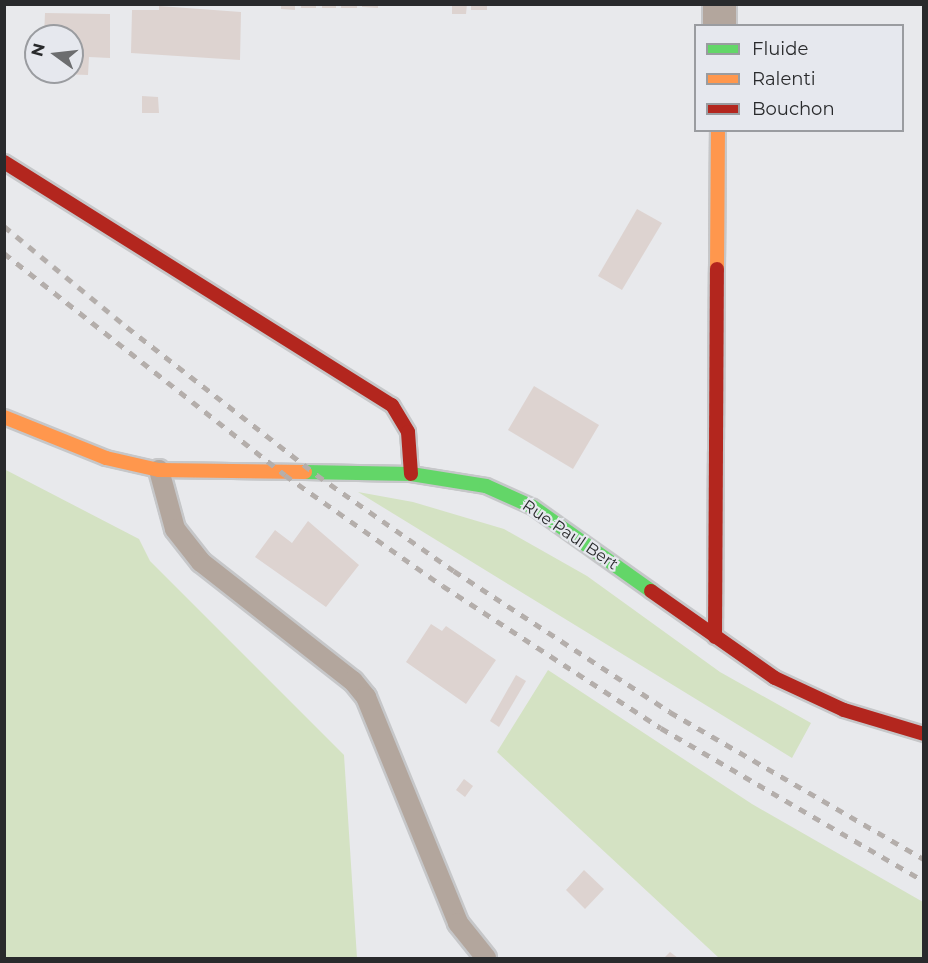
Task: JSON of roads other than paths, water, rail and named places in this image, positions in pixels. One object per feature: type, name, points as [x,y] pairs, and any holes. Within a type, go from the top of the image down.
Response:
[{"type":"street","points":[[719,4],[719,24]]},
{"type":"street","points":[[715,637],[718,132]]},
{"type":"street","points":[[4,162],[392,405],[408,432],[411,474]]},
{"type":"street","name":"Rue Paul Bert","points":[[4,417],[106,458],[159,470],[411,474],[486,486],[533,507],[775,678],[820,700],[924,734]]},
{"type":"lane","points":[[159,470],[175,529],[201,562],[353,681],[366,698],[458,923],[486,958]]},
{"type":"railway","points":[[4,226],[127,327],[317,475],[454,571],[670,712],[924,859]]},
{"type":"railway","points":[[4,253],[285,475],[443,586],[661,728],[924,881]]}]
